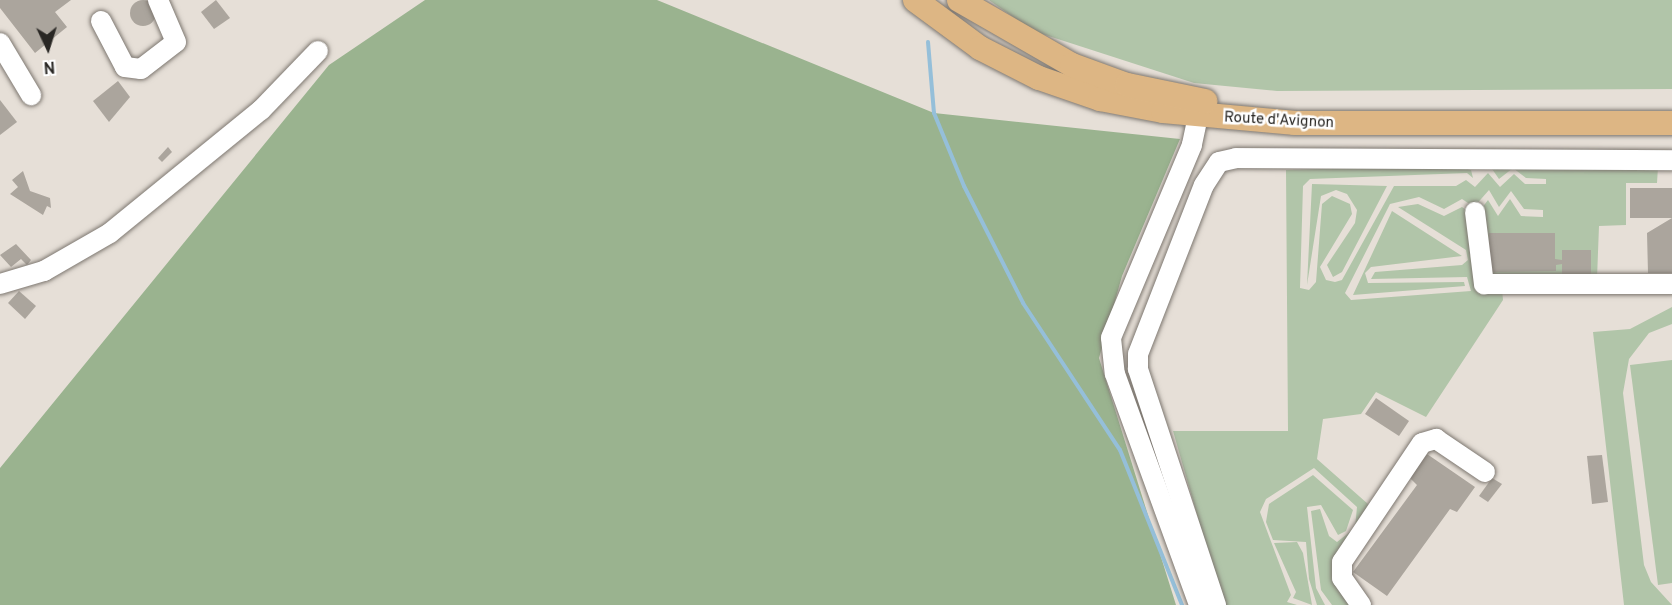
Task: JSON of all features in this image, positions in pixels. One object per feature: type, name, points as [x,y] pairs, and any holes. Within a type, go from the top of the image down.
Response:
[{"type":"main road","name":"Route d'Avignon","points":[[915,0],[1005,62],[1067,90],[1198,116],[1295,123],[1672,123]]},
{"type":"main road","name":"Route d'Avignon","points":[[959,0],[1072,65],[1197,100],[1315,109],[1672,109]]},
{"type":"street","points":[[100,21],[125,67],[141,69],[176,42],[158,0]]},
{"type":"street","points":[[0,43],[31,95]]},
{"type":"street","points":[[0,284],[44,271],[110,233],[261,110],[318,51]]},
{"type":"street","points":[[1198,116],[1192,145],[1115,323],[1111,357],[1200,605]]},
{"type":"street","points":[[1216,605],[1138,361],[1140,338],[1212,171],[1219,162],[1236,158],[1488,166],[1672,160]]},
{"type":"street","points":[[1475,212],[1484,284],[1672,284]]},
{"type":"street","points":[[1361,605],[1342,578],[1342,562],[1422,443],[1436,439],[1485,472]]},
{"type":"green space","points":[[425,0],[657,0],[934,113],[1180,139],[1122,276],[1099,358],[1176,605],[0,605],[0,468],[329,65]]},
{"type":"green space","points":[[989,0],[1672,0],[1672,89],[1277,91],[1194,83],[1033,31]]},
{"type":"green space","points":[[1456,165],[1471,170],[1473,178],[1467,173],[1310,179],[1303,186],[1300,288],[1309,290],[1316,282],[1322,204],[1332,196],[1350,204],[1352,214],[1320,267],[1326,280],[1335,282],[1342,280],[1394,186],[1456,186],[1466,180],[1475,187],[1488,173],[1500,187],[1514,174],[1525,184],[1546,184],[1546,179],[1526,178],[1513,168],[1499,179],[1490,166],[1658,167],[1657,183],[1626,183],[1626,225],[1599,226],[1597,279],[1485,278],[1478,213],[1488,200],[1498,216],[1510,199],[1521,216],[1543,217],[1543,210],[1524,209],[1511,191],[1499,207],[1489,190],[1474,207],[1462,199],[1444,209],[1419,197],[1390,204],[1345,293],[1351,300],[1471,291],[1467,277],[1371,279],[1375,272],[1462,265],[1468,260],[1466,250],[1398,207],[1418,204],[1444,216],[1462,207],[1473,215],[1475,282],[1480,289],[1502,289],[1503,300],[1426,417],[1376,392],[1361,414],[1323,419],[1317,459],[1368,504],[1365,517],[1334,565],[1333,578],[1350,605],[1332,605],[1321,590],[1311,511],[1320,509],[1329,536],[1337,542],[1355,528],[1357,507],[1314,468],[1266,499],[1260,512],[1291,595],[1287,602],[1297,605],[1223,605],[1173,431],[1288,431],[1286,170]]},
{"type":"green space","points":[[1312,184],[1387,186],[1342,272],[1333,277],[1327,265],[1355,223],[1357,210],[1347,194],[1336,190],[1321,196],[1307,285]]},
{"type":"green space","points":[[1392,211],[1462,256],[1371,267],[1365,273],[1368,283],[1464,282],[1465,286],[1353,295]]},
{"type":"green space","points":[[1672,307],[1672,324],[1649,333],[1629,359],[1623,393],[1644,565],[1651,582],[1672,605],[1624,605],[1593,332],[1630,329]]},
{"type":"green space","points":[[1672,360],[1672,583],[1658,585],[1630,365]]},
{"type":"green space","points":[[1313,475],[1353,510],[1346,531],[1338,535],[1321,505],[1307,507],[1316,588],[1325,605],[1317,605],[1309,579],[1306,542],[1273,540],[1266,522],[1269,504]]},
{"type":"green space","points":[[1297,542],[1303,553],[1312,605],[1293,598],[1296,592],[1274,543]]},
{"type":"building","points":[[0,0],[71,0],[55,12],[67,27],[35,53],[0,8]]},
{"type":"building","points":[[143,0],[152,4],[156,13],[152,22],[143,26],[134,22],[130,13],[134,4]]},
{"type":"building","points":[[216,0],[230,18],[214,29],[201,12]]},
{"type":"building","points":[[118,81],[130,97],[109,122],[93,101]]},
{"type":"building","points":[[0,100],[17,122],[0,135]]},
{"type":"building","points":[[168,147],[172,152],[162,162],[158,158]]},
{"type":"building","points":[[23,171],[30,191],[50,198],[51,208],[47,206],[43,215],[10,194],[18,187],[12,180]]},
{"type":"building","points":[[1630,188],[1672,188],[1672,218],[1630,218]]},
{"type":"building","points":[[1672,218],[1672,273],[1648,273],[1647,233]]},
{"type":"building","points":[[1489,233],[1555,233],[1555,259],[1562,260],[1562,250],[1591,250],[1591,274],[1562,274],[1562,264],[1556,265],[1556,271],[1489,272]]},
{"type":"building","points":[[16,244],[31,260],[27,265],[21,259],[11,267],[0,255]]},
{"type":"building","points":[[19,291],[36,306],[25,319],[8,303]]},
{"type":"building","points":[[1376,398],[1409,421],[1399,436],[1365,414]]},
{"type":"building","points":[[1427,454],[1475,487],[1457,512],[1450,509],[1387,596],[1353,572],[1417,485],[1410,478]]},
{"type":"building","points":[[1602,455],[1608,502],[1592,504],[1587,456]]},
{"type":"building","points":[[1492,478],[1502,484],[1488,502],[1479,496]]},
{"type":"waterway","points":[[928,42],[934,113],[964,186],[1023,303],[1120,450],[1182,605]]}]
